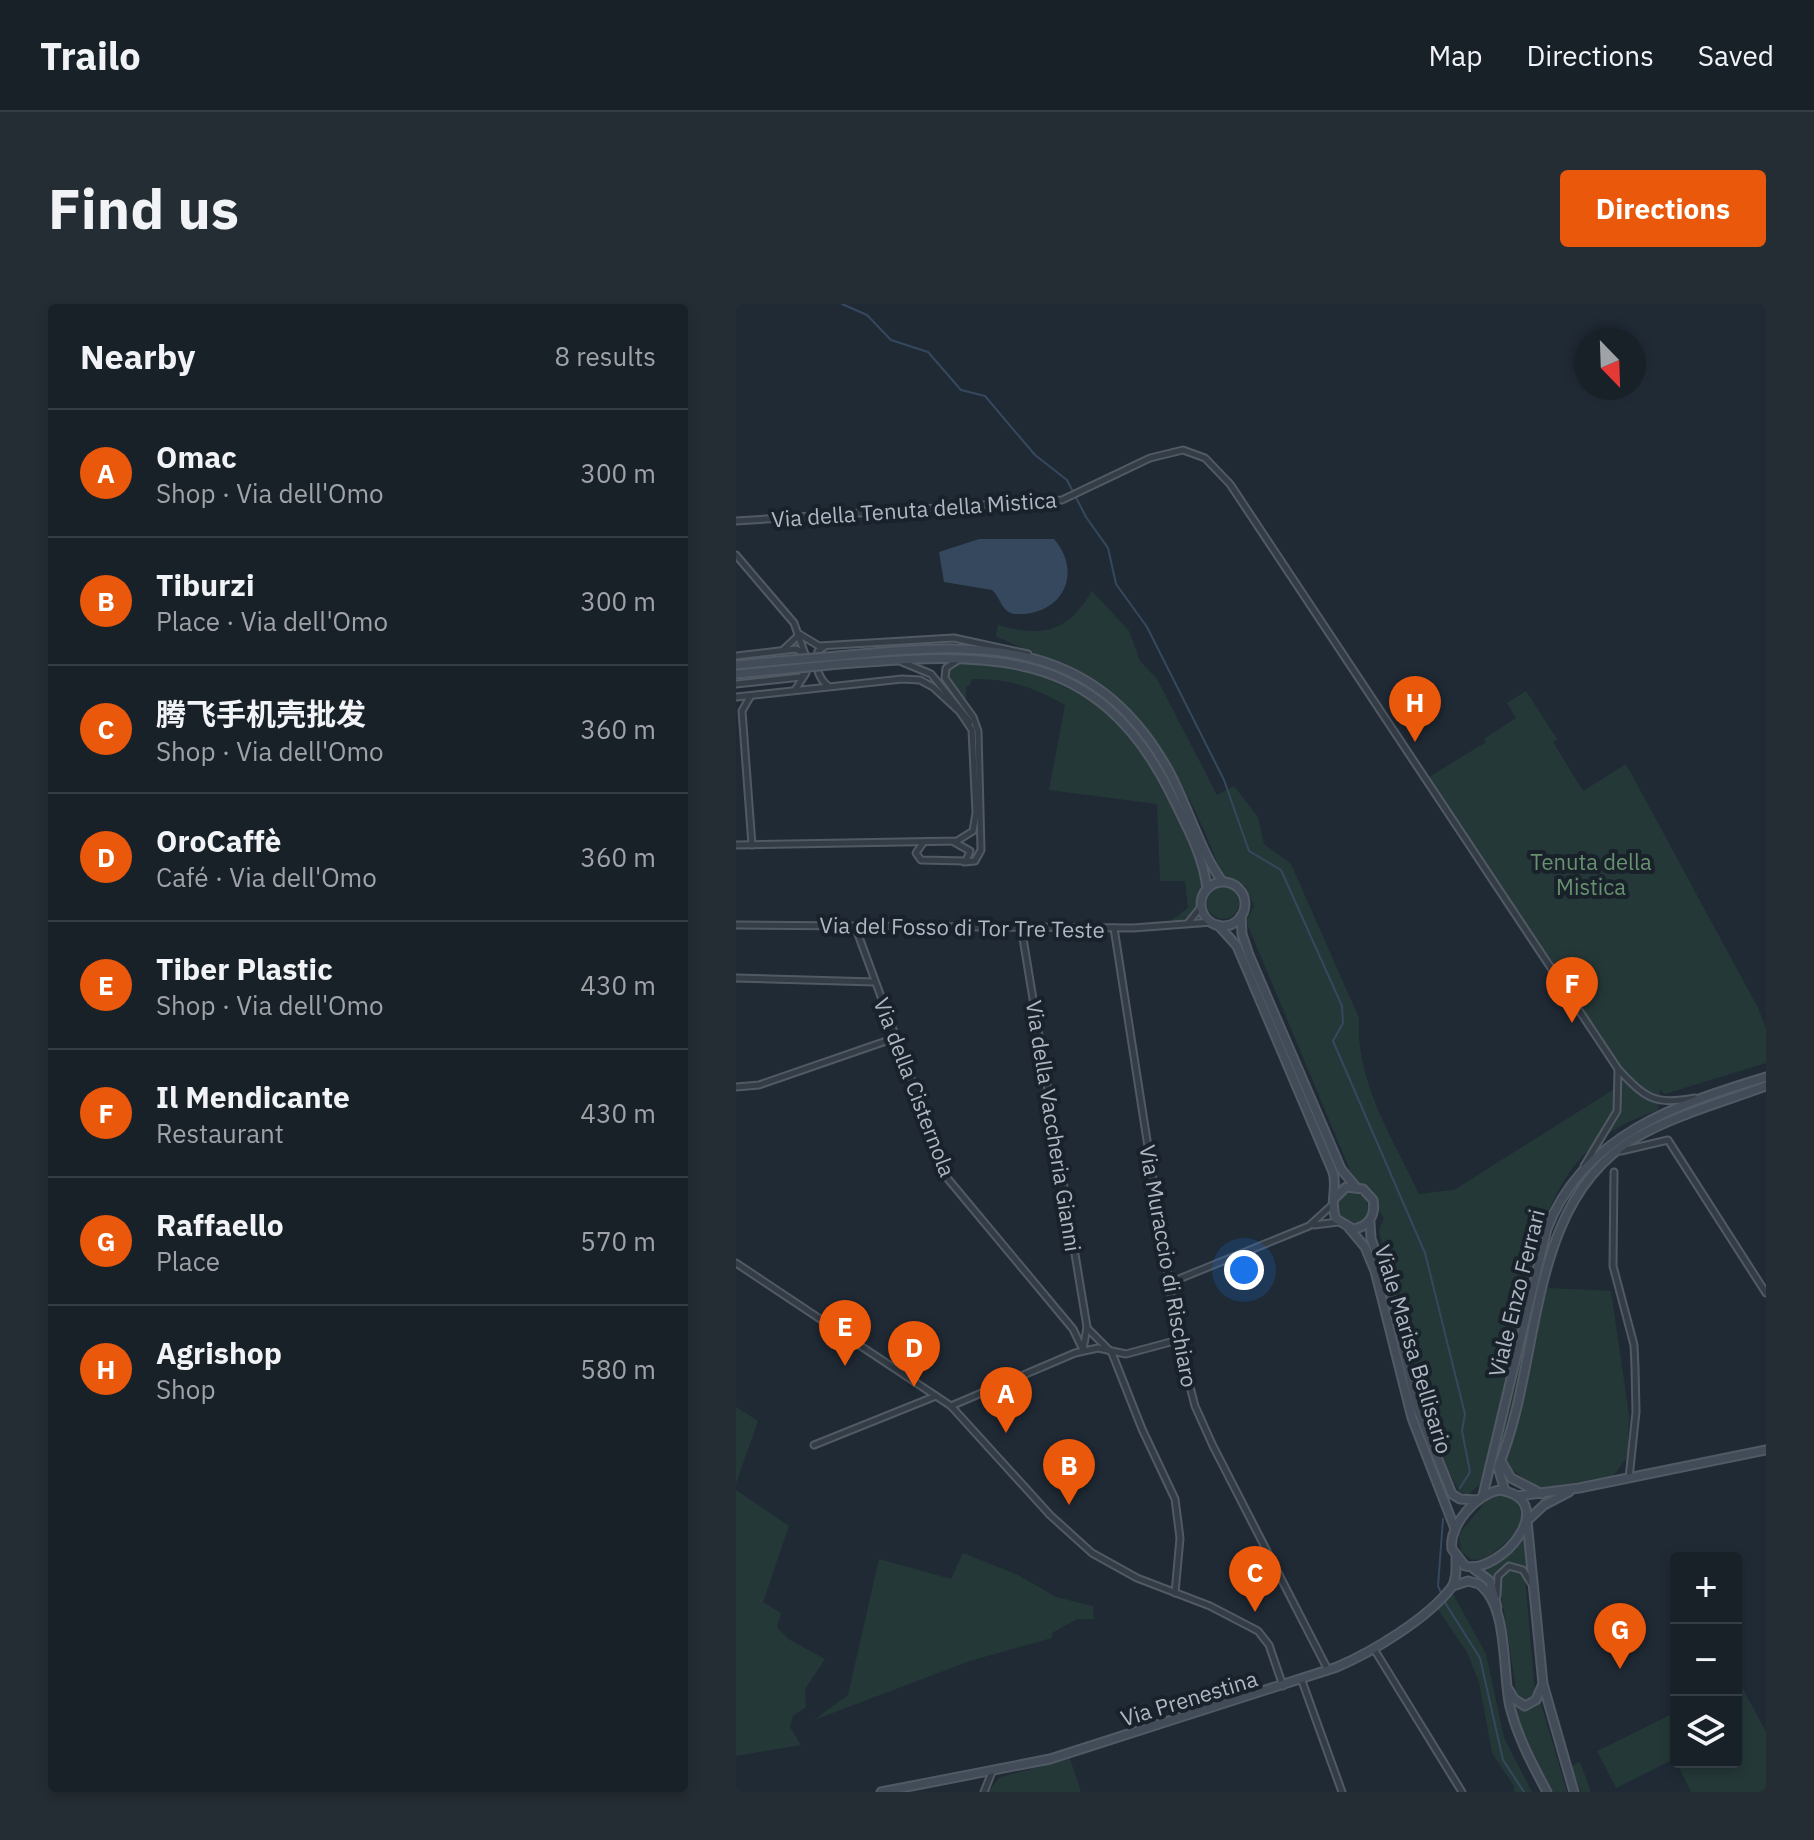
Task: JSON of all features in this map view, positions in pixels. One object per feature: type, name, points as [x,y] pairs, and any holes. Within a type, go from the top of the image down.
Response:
[{"type":"main road","points":[[736,665],[778,665],[926,656],[982,658],[1021,665],[1065,680],[1093,696],[1119,719],[1143,747],[1164,781],[1204,871],[1207,889],[1201,907],[1237,946],[1327,1157],[1336,1180],[1333,1202],[1338,1222],[1349,1228],[1361,1227],[1370,1220],[1373,1200],[1356,1187],[1341,1169],[1249,955],[1242,934],[1241,916],[1245,903],[1241,890],[1222,881],[1171,775],[1142,730],[1091,683],[1048,661],[1011,652],[958,647],[841,661]]},
{"type":"main road","points":[[736,674],[778,665]]},
{"type":"main road","points":[[1207,889],[1222,881]]},
{"type":"main road","points":[[1215,924],[1230,924],[1241,916]]},
{"type":"main road","name":"Viale Enzo Ferrari","points":[[1481,1498],[1547,1229],[1564,1192],[1584,1166],[1643,1122],[1766,1077]]},
{"type":"main road","name":"Viale Enzo Ferrari","points":[[1505,1491],[1498,1472],[1559,1230],[1578,1191],[1614,1153],[1663,1125],[1766,1086]]},
{"type":"main road","points":[[1333,1202],[1343,1189],[1356,1187]]},
{"type":"main road","name":"Viale Marisa Bellisario","points":[[1370,1220],[1371,1239],[1389,1288],[1424,1427],[1452,1494],[1460,1499],[1481,1498]]},
{"type":"main road","name":"Viale Marisa Bellisario","points":[[1349,1228],[1365,1247],[1375,1271],[1412,1418],[1455,1529]]},
{"type":"main road","points":[[1497,1609],[1479,1584],[1468,1581],[1453,1586],[1456,1558],[1451,1542],[1455,1529],[1481,1498],[1505,1491],[1517,1496],[1544,1494],[1766,1450]]},
{"type":"main road","points":[[1501,1460],[1511,1478],[1531,1491],[1544,1494]]},
{"type":"main road","points":[[1470,1568],[1484,1566],[1498,1556],[1544,1505],[1579,1488]]},
{"type":"main road","points":[[1517,1496],[1526,1508],[1528,1520],[1543,1684],[1574,1792]]},
{"type":"main road","points":[[1456,1558],[1487,1577],[1497,1596],[1508,1688],[1522,1744],[1547,1792]]},
{"type":"main road","name":"Via Prenestina","points":[[881,1792],[992,1772],[1071,1753],[1302,1681],[1329,1671],[1413,1623],[1453,1586]]},
{"type":"main road","points":[[1508,1688],[1519,1704],[1528,1706],[1538,1698],[1543,1684]]},
{"type":"street","name":"Via della Tenuta della Mistica","points":[[736,521],[1076,496],[1150,458],[1179,450],[1199,454],[1221,472],[1618,1069],[1642,1094],[1657,1101],[1712,1095]]},
{"type":"street","points":[[736,555],[799,634],[812,644],[825,646],[954,638],[1000,645],[1048,661]]},
{"type":"street","points":[[782,650],[794,643],[799,634]]},
{"type":"street","points":[[794,691],[806,673],[807,656],[799,634]]},
{"type":"street","points":[[825,646],[818,651],[817,662],[819,676],[829,687]]},
{"type":"street","points":[[736,656],[800,650],[807,656]]},
{"type":"street","points":[[924,842],[916,853],[921,860],[974,862],[981,850],[978,729],[948,684],[945,672],[955,661],[982,658]]},
{"type":"street","points":[[736,845],[952,842],[966,838],[975,825],[972,730],[963,710],[923,668],[903,662],[841,661]]},
{"type":"street","points":[[736,684],[792,679],[806,673]]},
{"type":"street","points":[[736,697],[902,679],[922,681],[956,708],[972,730]]},
{"type":"street","points":[[752,845],[742,711],[753,696]]},
{"type":"street","points":[[952,842],[970,851],[970,857],[964,862]]},
{"type":"street","points":[[1188,923],[1201,907]]},
{"type":"street","name":"Via del Fosso di Tor Tre Teste","points":[[736,925],[1114,928],[1215,924]]},
{"type":"street","name":"Via della Cisternola","points":[[855,926],[948,1179],[1075,1332],[1083,1350]]},
{"type":"street","name":"Via della Vaccheria Gianni","points":[[1021,926],[1087,1327],[1083,1350]]},
{"type":"street","name":"Via Muraccio di Rischiaro","points":[[1114,928],[1178,1340],[1195,1406],[1329,1671]]},
{"type":"street","points":[[736,978],[875,982]]},
{"type":"street","points":[[736,1087],[759,1085],[895,1038]]},
{"type":"street","points":[[1584,1166],[1617,1111],[1618,1069]]},
{"type":"street","points":[[1614,1153],[1665,1139],[1681,1159],[1766,1293]]},
{"type":"street","points":[[1614,1172],[1613,1266],[1634,1345],[1636,1412],[1629,1478]]},
{"type":"street","points":[[1309,1226],[1333,1202]]},
{"type":"street","points":[[1169,1283],[1309,1226],[1338,1222]]},
{"type":"street","points":[[736,1263],[951,1406],[1070,1534],[1110,1564],[1152,1585],[1194,1599],[1238,1619],[1262,1635],[1283,1687]]},
{"type":"street","points":[[1075,1332],[1087,1327],[1112,1353],[1135,1415],[1175,1499],[1180,1524],[1175,1593]]},
{"type":"street","points":[[951,1406],[1083,1350],[1103,1348],[1112,1353],[1126,1354],[1178,1340]]},
{"type":"street","points":[[814,1445],[937,1396]]},
{"type":"street","points":[[1497,1596],[1498,1576],[1509,1566],[1523,1570],[1534,1592]]},
{"type":"street","points":[[1373,1648],[1462,1792]]},
{"type":"street","points":[[1302,1681],[1342,1792]]},
{"type":"street","points":[[984,1792],[992,1772]]},
{"type":"green space","name":"Tenuta della Mistica","points":[[1092,591],[1129,631],[1140,661],[1157,679],[1217,795],[1234,786],[1258,817],[1264,844],[1291,864],[1359,1018],[1359,1041],[1369,1087],[1419,1194],[1454,1190],[1619,1086],[1614,1079],[1612,1052],[1429,777],[1486,742],[1484,739],[1516,718],[1507,703],[1526,691],[1557,739],[1553,742],[1583,791],[1626,764],[1758,1008],[1766,1028],[1766,1063],[1665,1094],[1660,1089],[1658,1110],[1626,1123],[1601,1139],[1580,1158],[1564,1180],[1552,1205],[1527,1293],[1549,1288],[1611,1291],[1629,1415],[1628,1456],[1613,1476],[1537,1489],[1514,1471],[1485,1465],[1480,1484],[1468,1495],[1459,1491],[1444,1463],[1417,1382],[1385,1262],[1379,1230],[1384,1218],[1350,1170],[1246,921],[1254,906],[1245,886],[1223,878],[1177,776],[1146,730],[1127,709],[1085,677],[996,636],[998,625],[1041,631],[1064,623],[1083,605]]},
{"type":"green space","points":[[960,663],[1029,670],[1093,701],[1113,718],[1163,783],[1204,881],[1197,909],[1190,917],[1165,925],[1188,908],[1185,881],[1160,881],[1157,804],[1049,790],[1065,705],[1020,685],[986,679],[972,679],[966,686],[966,700],[949,676],[950,670]]},
{"type":"green space","points":[[1223,887],[1234,892],[1239,903],[1234,914],[1223,919],[1212,914],[1207,903],[1212,892]]},
{"type":"green space","points":[[1353,1193],[1364,1197],[1368,1208],[1364,1219],[1353,1223],[1342,1219],[1338,1208],[1342,1197]]},
{"type":"green space","points":[[736,1407],[758,1421],[736,1483]]},
{"type":"green space","points":[[736,1490],[789,1526],[763,1602],[781,1613],[777,1627],[790,1640],[825,1659],[805,1689],[806,1707],[793,1716],[790,1727],[801,1745],[736,1756]]},
{"type":"green space","points":[[1497,1495],[1510,1498],[1519,1507],[1521,1515],[1517,1530],[1486,1559],[1472,1560],[1461,1551],[1459,1534],[1487,1500]]},
{"type":"green space","points":[[1525,1536],[1529,1572],[1513,1563],[1501,1567],[1494,1578],[1484,1570]]},
{"type":"green space","points":[[963,1553],[1018,1575],[1056,1597],[1093,1606],[1094,1619],[1077,1619],[1052,1633],[1052,1638],[970,1661],[814,1720],[848,1695],[879,1559],[951,1579]]},
{"type":"green space","points":[[1511,1569],[1521,1572],[1525,1578],[1535,1692],[1527,1703],[1517,1697],[1500,1585],[1503,1572]]},
{"type":"green space","points":[[1453,1594],[1486,1654],[1504,1738],[1532,1792],[1514,1792],[1514,1786],[1492,1753],[1479,1682],[1467,1652],[1437,1608]]},
{"type":"green space","points":[[1742,1687],[1766,1732],[1766,1792],[1691,1792],[1679,1768],[1742,1768]]},
{"type":"green space","points":[[1540,1700],[1567,1792],[1553,1792],[1526,1742],[1514,1705],[1527,1711],[1538,1706]]},
{"type":"green space","points":[[1670,1715],[1670,1761],[1616,1788],[1597,1751]]},
{"type":"green space","points":[[1070,1759],[1081,1792],[988,1792],[1000,1777]]},
{"type":"green space","points":[[1580,1762],[1591,1792],[1581,1792],[1571,1766]]},
{"type":"water","points":[[979,539],[1054,539],[1067,563],[1068,575],[1059,597],[1039,611],[1013,614],[1005,609],[992,590],[944,582],[939,552]]},
{"type":"waterway","points":[[842,304],[867,315],[891,340],[928,352],[961,390],[985,396],[1035,455],[1067,480],[1086,517],[1108,548],[1116,584],[1147,627],[1224,780],[1249,851],[1281,870],[1342,1006],[1343,1023],[1333,1041],[1425,1253],[1465,1414],[1462,1431],[1470,1472],[1460,1488]]},
{"type":"waterway","points":[[1442,1595],[1438,1586],[1443,1519]]},
{"type":"waterway","points":[[1444,1601],[1480,1658],[1503,1760],[1524,1792]]},
{"type":"place","name":"Agrishop","points":[[1415,742]]},
{"type":"place","name":"Il Mendicante","points":[[1572,1023]]},
{"type":"place","name":"Tiber Plastic","points":[[845,1366]]},
{"type":"place","name":"OroCaffè","points":[[914,1387]]},
{"type":"place","name":"Omac","points":[[1006,1433]]},
{"type":"place","name":"Tiburzi","points":[[1069,1505]]},
{"type":"place","name":"腾飞手机壳批发","points":[[1255,1612]]},
{"type":"place","name":"Raffaello","points":[[1620,1669]]}]
